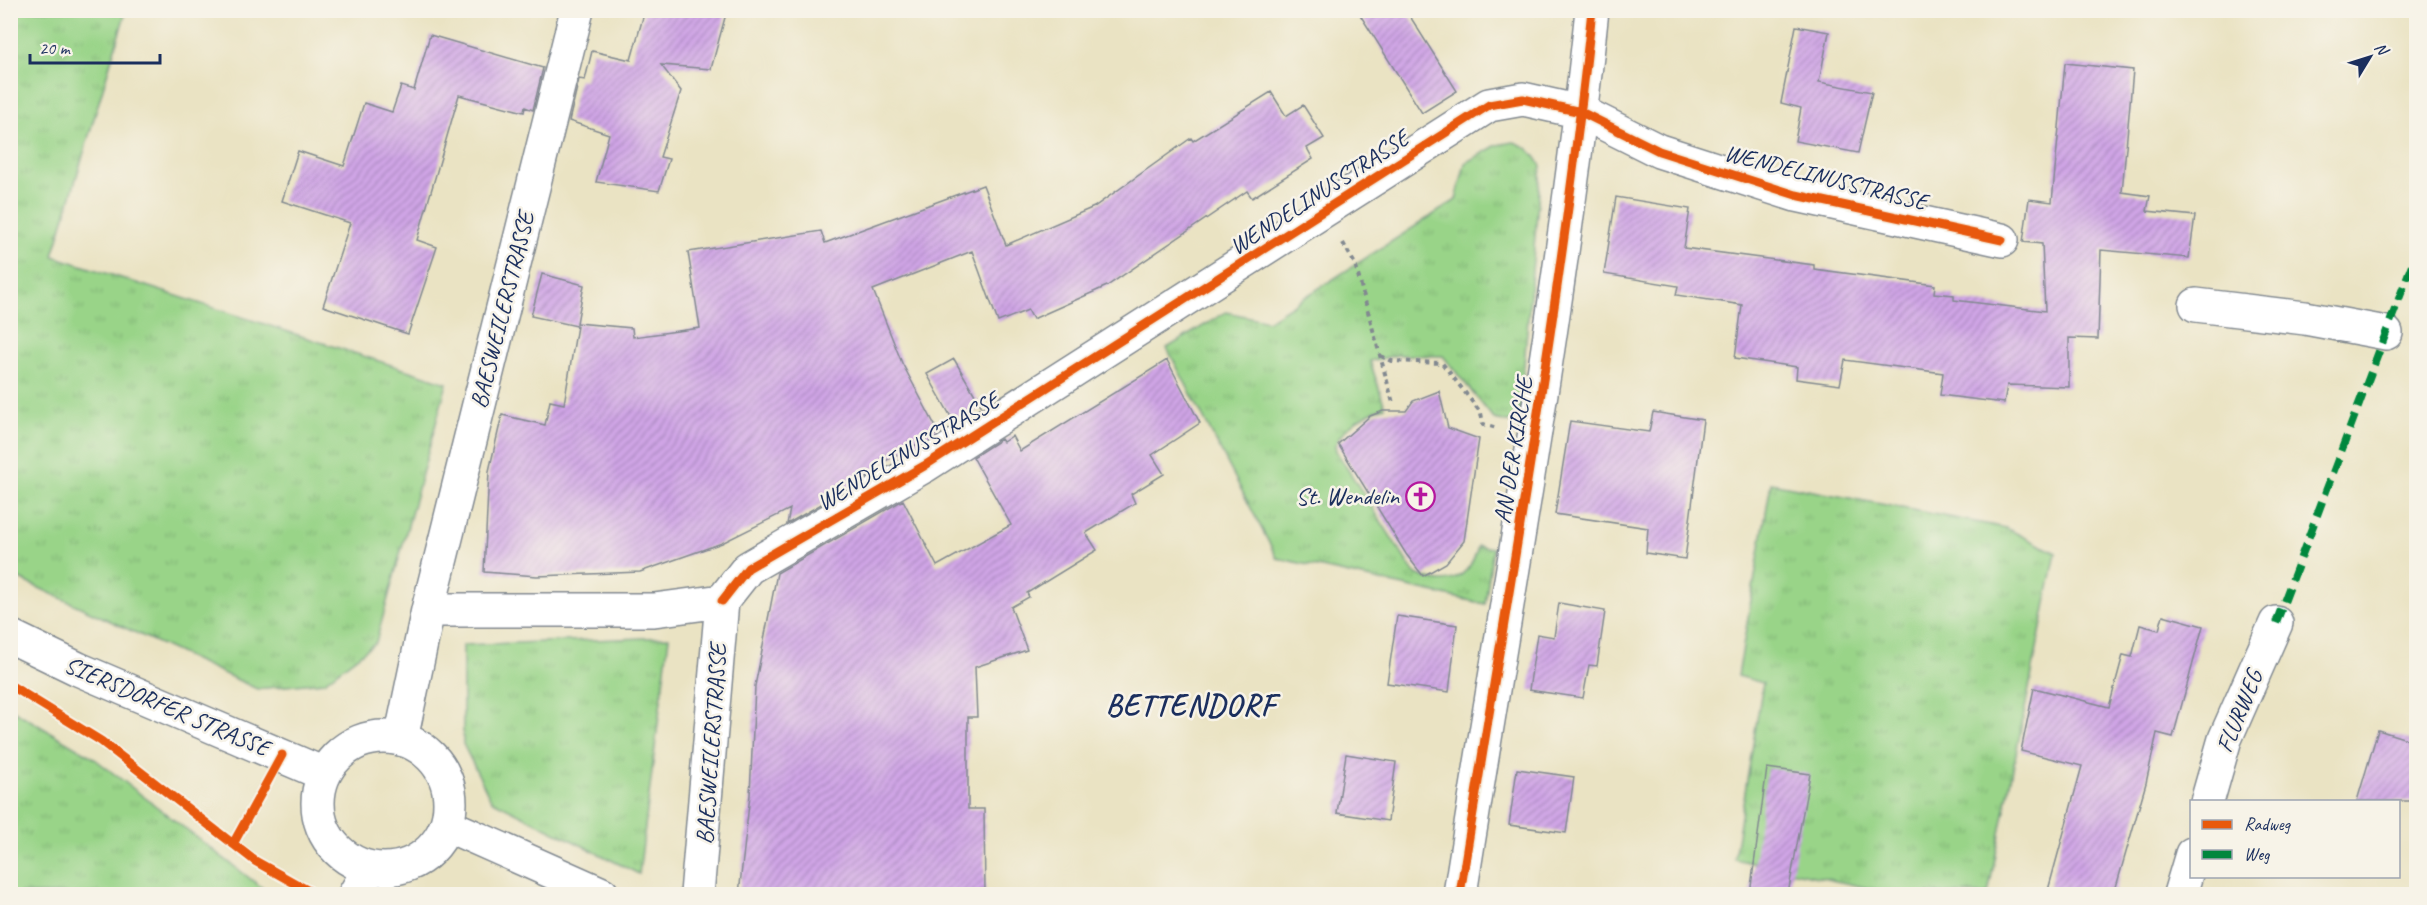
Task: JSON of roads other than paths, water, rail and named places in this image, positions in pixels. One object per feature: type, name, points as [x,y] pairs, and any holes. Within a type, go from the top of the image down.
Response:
[{"type":"street","name":"BAESWEILERSTRASSE","points":[[401,739],[428,610],[577,10]]},
{"type":"street","name":"AN DER KIRCHE","points":[[1460,894],[1535,440],[1581,112],[1592,10]]},
{"type":"street","name":"WENDELINUSSTRASSE","points":[[722,601],[748,568],[924,466],[1489,105],[1523,99],[1581,112],[1659,151],[1796,195],[2002,240]]},
{"type":"street","points":[[2196,305],[2305,318],[2386,333]]},
{"type":"street","name":"BAESWEILERSTRASSE","points":[[698,894],[722,601]]},
{"type":"street","points":[[428,610],[654,610],[722,601]]},
{"type":"street","name":"FLURWEG","points":[[2207,800],[2225,739],[2276,623]]},
{"type":"street","name":"SIERSDORFER STRASSE","points":[[10,636],[78,669],[324,774]]},
{"type":"street","points":[[383,737],[401,739],[418,746],[432,757],[442,772],[450,807],[447,825],[435,846],[417,861],[363,881],[325,832],[318,803],[324,774],[335,759],[349,747],[365,740],[383,737]]},
{"type":"street","points":[[447,825],[602,894]]},
{"type":"street","points":[[2180,894],[2190,861]]},
{"type":"place","name":"St. Wendelin","points":[[1420,496]]},
{"type":"district","name":"BETTENDORF","points":[[1191,705]]}]
